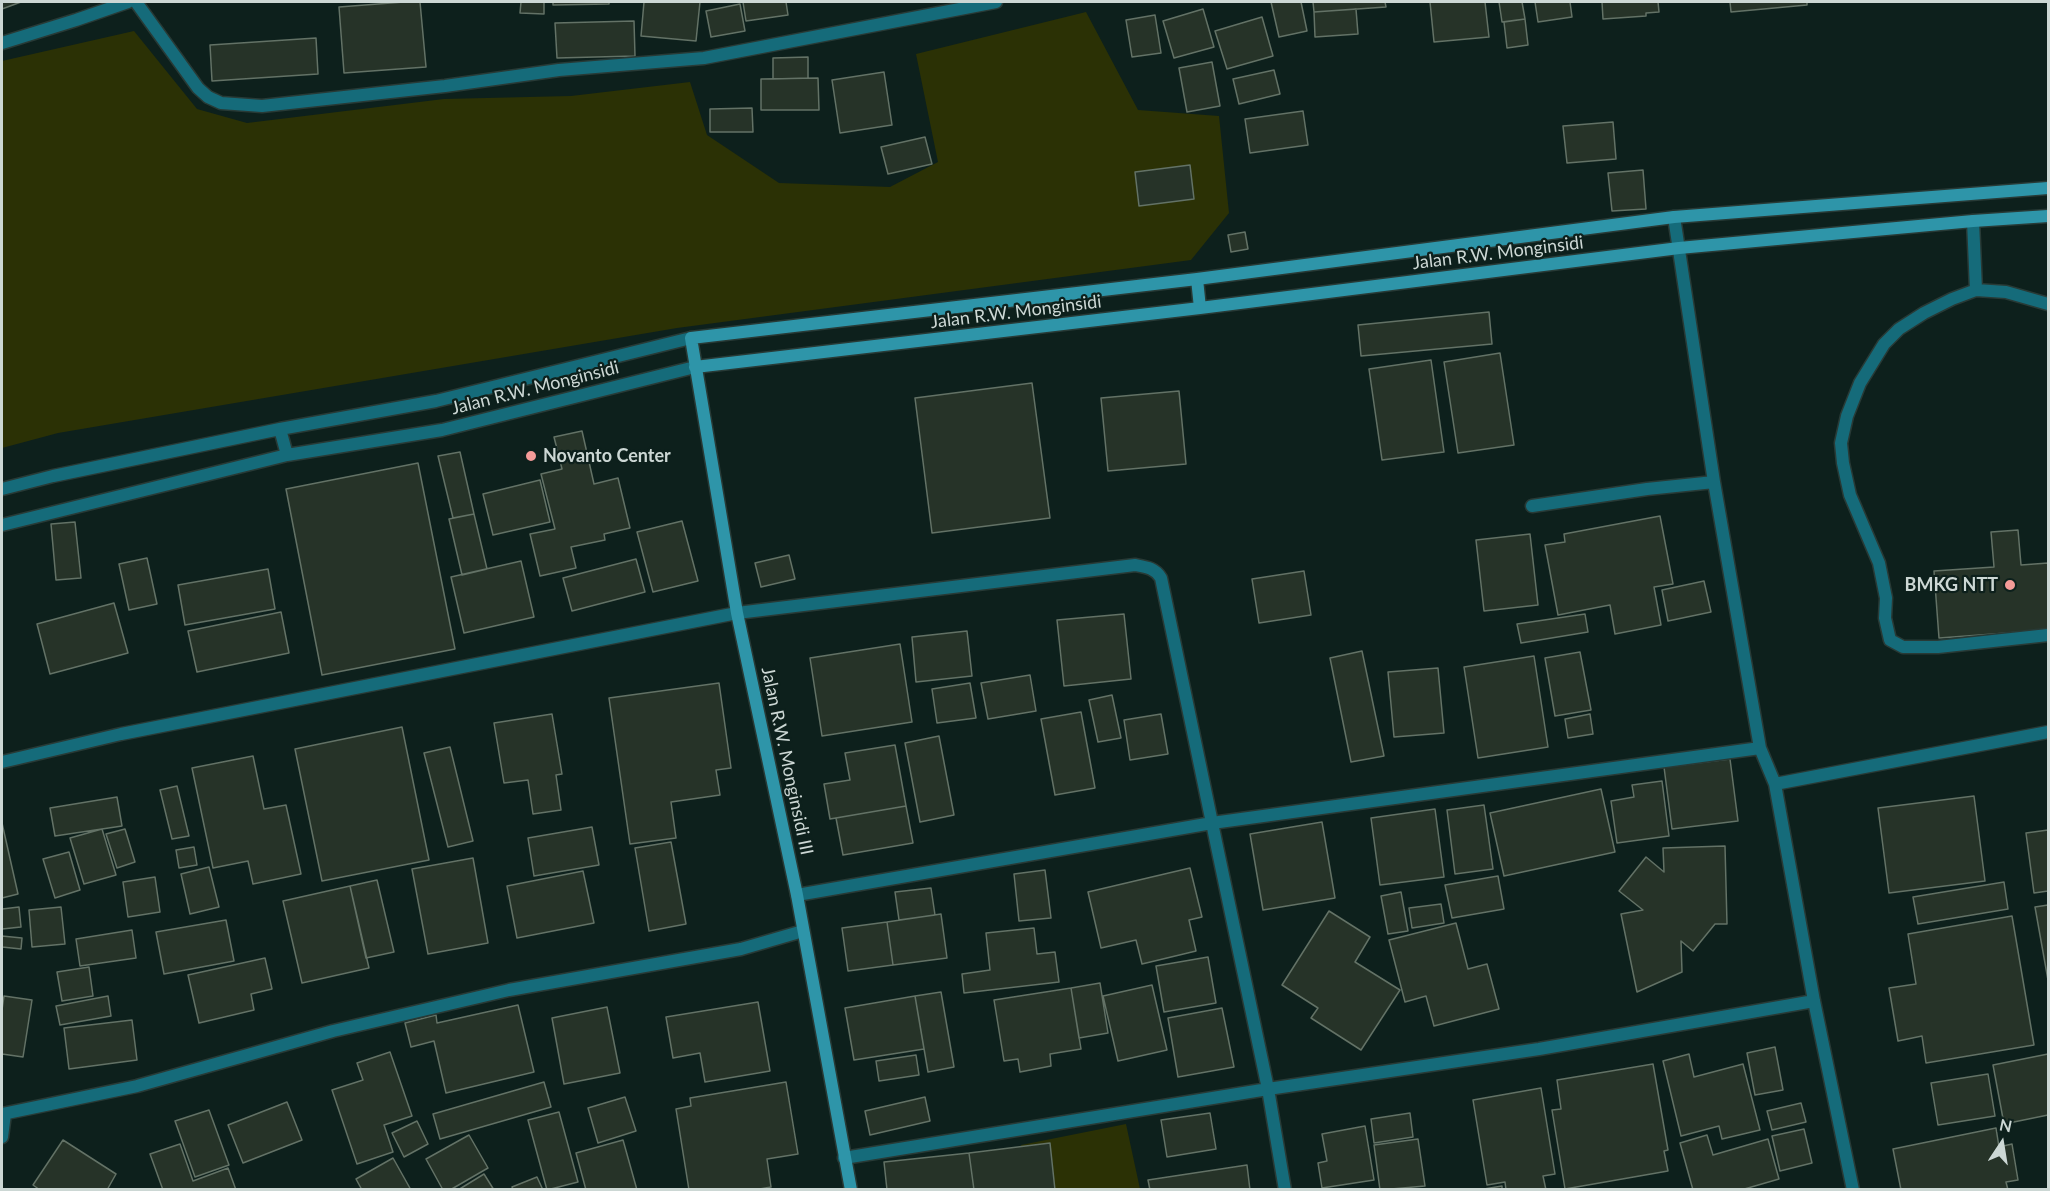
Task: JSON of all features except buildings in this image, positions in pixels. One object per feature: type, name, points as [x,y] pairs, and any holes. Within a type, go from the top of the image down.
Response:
[{"type":"main road","name":"Jalan R.W. Monginsidi","points":[[690,339],[1197,279],[1674,218],[2049,188]]},
{"type":"main road","name":"Jalan R.W. Monginsidi","points":[[695,367],[1200,308],[1679,248],[2049,216]]},
{"type":"main road","points":[[1197,279],[1200,308]]},
{"type":"main road","name":"Jalan R.W. Monginsidi III","points":[[690,339],[737,613],[797,895],[851,1190]]},
{"type":"street","points":[[2,43],[128,2]]},
{"type":"street","points":[[136,2],[198,88],[208,97],[220,103],[262,106],[446,86],[559,70],[704,58],[943,7],[996,2]]},
{"type":"street","points":[[1674,218],[1714,482],[1760,748],[1775,784],[1814,1001],[1853,1190]]},
{"type":"street","points":[[1973,221],[1976,290]]},
{"type":"street","points":[[2049,304],[2006,292],[1976,290],[1924,312],[1899,329],[1884,344],[1860,383],[1847,416],[1841,443],[1850,495],[1879,563],[1886,598],[1885,618],[1890,640],[1903,646],[1938,647],[2049,635]]},
{"type":"street","name":"Jalan R.W. Monginsidi","points":[[2,489],[53,476],[280,429],[436,401],[690,339]]},
{"type":"street","name":"Jalan R.W. Monginsidi","points":[[2,525],[287,455],[442,430],[695,367]]},
{"type":"street","points":[[280,429],[287,455]]},
{"type":"street","points":[[1532,506],[1647,489],[1714,482]]},
{"type":"street","points":[[2,762],[121,734],[737,613],[1135,565],[1152,568],[1161,578],[1268,1089],[1285,1190]]},
{"type":"street","points":[[1775,784],[2049,732]]},
{"type":"street","points":[[797,895],[1212,823],[1760,748]]},
{"type":"street","points":[[2,1137],[3,1114],[137,1086],[333,1031],[509,990],[741,949],[803,931]]},
{"type":"street","points":[[844,1158],[1268,1089],[1539,1049],[1814,1001]]},
{"type":"green space","points":[[1086,12],[1138,110],[1219,116],[1229,213],[1191,260],[677,328],[58,433],[2,448],[2,61],[134,31],[197,109],[247,123],[444,99],[571,96],[690,82],[707,135],[779,183],[890,187],[938,162],[916,54]]},
{"type":"green space","points":[[1126,1124],[1140,1189],[1030,1189],[1021,1145]]},
{"type":"place","name":"Novanto Center","points":[[531,456]]},
{"type":"place","name":"BMKG NTT","points":[[2010,585]]}]
